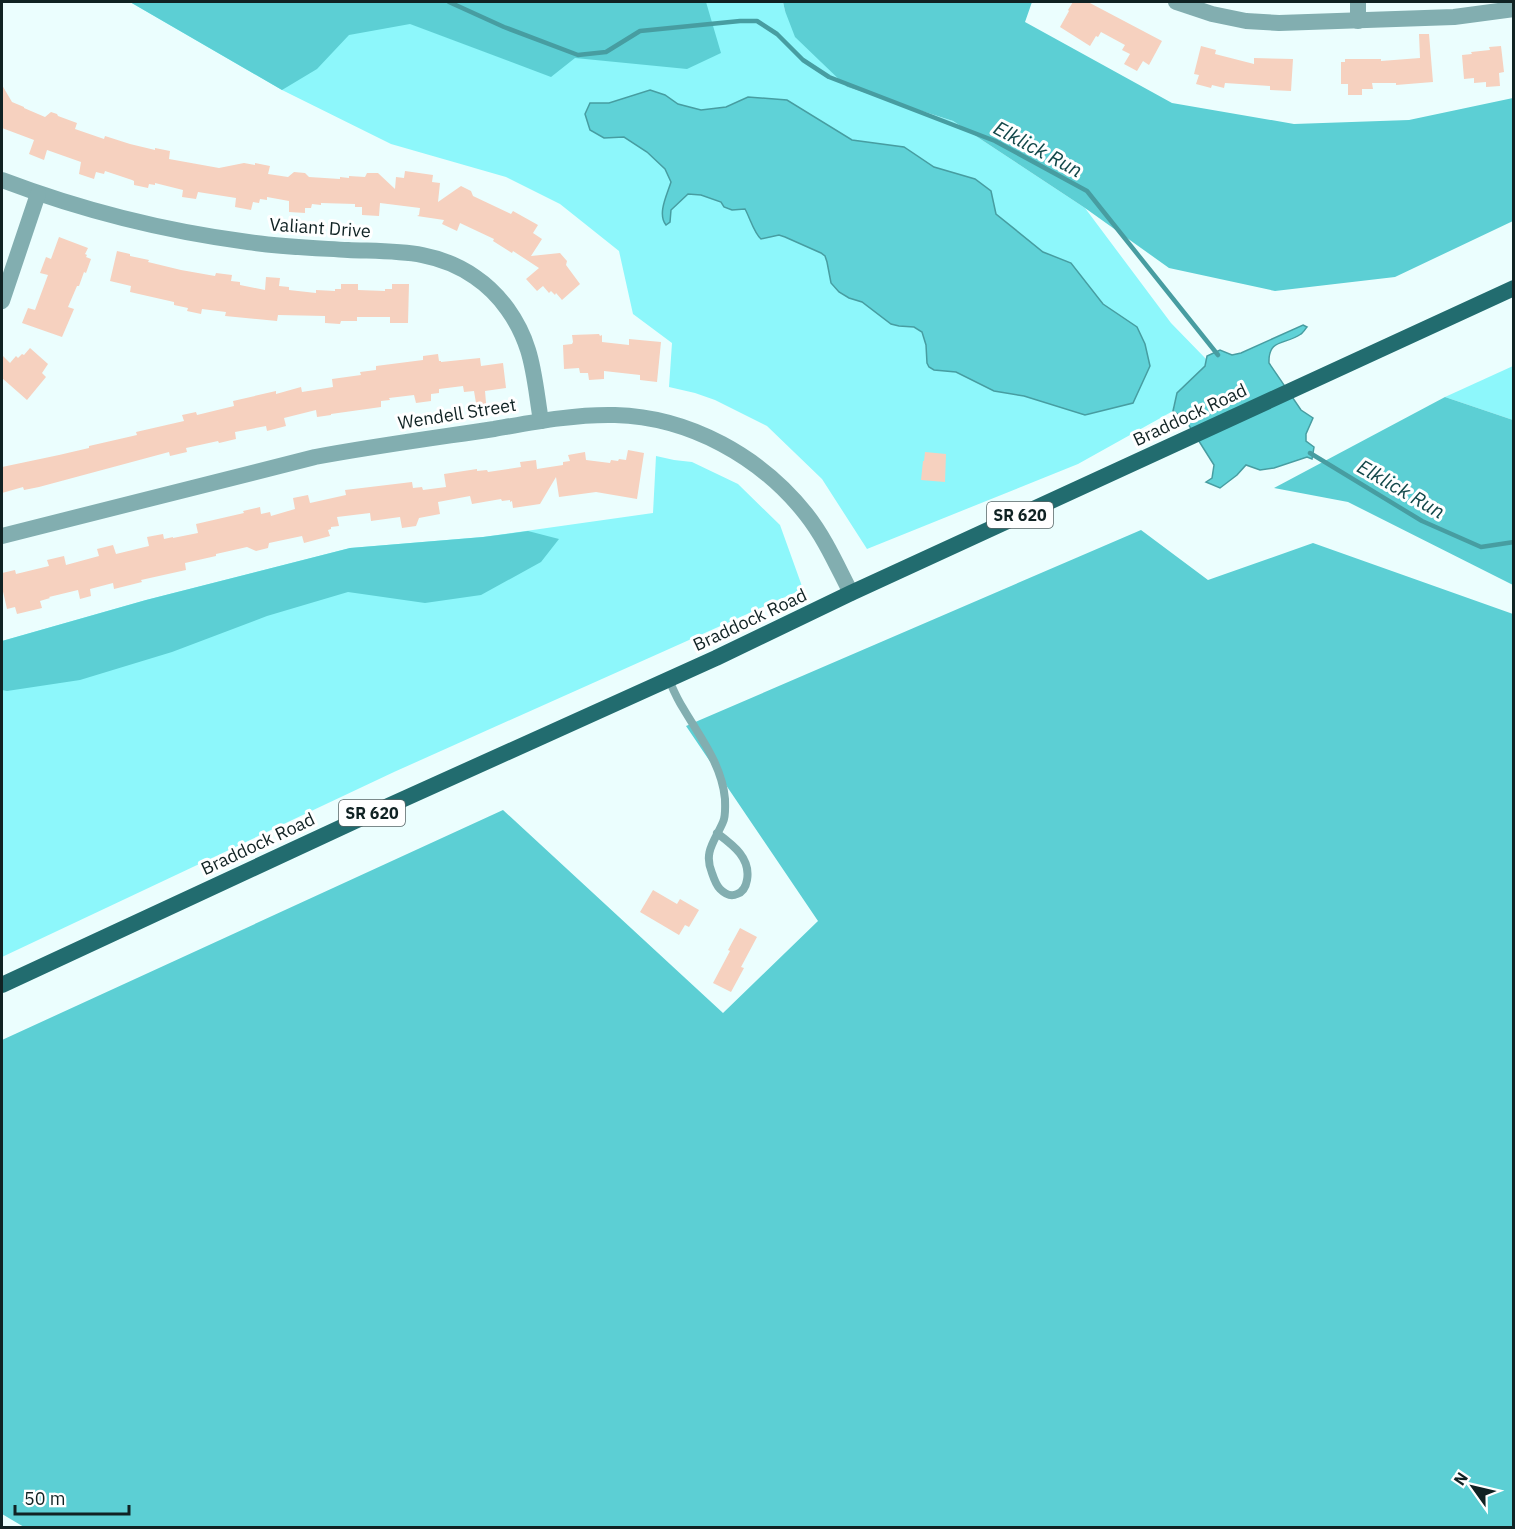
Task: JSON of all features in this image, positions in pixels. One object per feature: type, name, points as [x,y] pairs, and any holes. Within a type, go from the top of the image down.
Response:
[{"type":"main road","name":"Braddock Road","points":[[2,985],[355,820],[669,680],[851,593],[1514,288]]},
{"type":"street","points":[[1176,2],[1212,14],[1246,21],[1279,23],[1454,17],[1514,9]]},
{"type":"street","points":[[1358,2],[1358,21]]},
{"type":"street","name":"Valiant Drive","points":[[2,180],[38,194],[110,215],[195,234],[304,248],[412,252],[458,267],[477,278],[495,294],[520,330],[528,350],[541,422]]},
{"type":"street","points":[[2,301],[38,194]]},
{"type":"street","name":"Wendell Street","points":[[2,536],[315,457],[587,415],[617,415],[650,419],[705,435],[734,450],[770,477],[808,516],[851,593]]},
{"type":"lane","points":[[669,680],[682,708],[717,767],[725,798],[724,820],[717,833],[709,851],[709,867],[720,889],[729,895],[735,895],[746,886],[748,867],[744,857],[737,849],[717,833]]},
{"type":"shaded area","points":[[130,2],[783,2],[785,11],[847,87],[953,121],[1085,208],[1171,323],[1207,360],[1200,372],[1179,393],[1173,411],[1078,464],[867,549],[822,479],[767,426],[715,400],[669,387],[672,343],[633,314],[619,251],[560,204],[506,177],[391,144],[282,90]]},
{"type":"shaded area","points":[[130,2],[706,2],[721,53],[687,69],[575,58],[551,77],[410,24],[349,35],[317,69],[282,90]]},
{"type":"shaded area","points":[[783,2],[1032,2],[1025,22],[1172,103],[1294,124],[1409,120],[1513,98],[1513,221],[1395,277],[1275,291],[1169,268],[1085,208],[953,121],[847,87],[795,37]]},
{"type":"shaded area","points":[[650,90],[665,95],[678,104],[701,110],[726,107],[748,97],[787,100],[852,140],[904,147],[934,167],[975,179],[991,191],[996,214],[1043,252],[1071,263],[1103,304],[1137,327],[1145,344],[1150,366],[1133,403],[1085,415],[1024,396],[994,391],[956,372],[934,370],[927,363],[926,345],[922,332],[914,327],[891,324],[862,302],[839,292],[831,283],[825,256],[821,253],[779,235],[761,239],[745,209],[732,210],[724,207],[721,202],[701,195],[688,194],[671,210],[670,222],[666,225],[662,215],[671,182],[665,169],[647,152],[624,137],[604,138],[590,130],[585,114],[590,103],[609,103]]},
{"type":"shaded area","points":[[1303,325],[1307,327],[1302,333],[1271,349],[1269,363],[1301,410],[1313,418],[1306,434],[1306,441],[1314,447],[1312,459],[1307,457],[1274,468],[1260,470],[1246,465],[1220,488],[1206,482],[1212,478],[1214,465],[1185,419],[1173,411],[1177,393],[1205,366],[1207,356],[1220,350],[1232,355],[1241,353]]},
{"type":"shaded area","points":[[1513,366],[1513,420],[1445,397]]},
{"type":"shaded area","points":[[1445,397],[1513,420],[1513,585],[1348,502],[1274,488]]},
{"type":"shaded area","points":[[656,456],[692,462],[738,484],[780,525],[803,589],[394,772],[2,957],[2,641],[146,600],[350,548],[483,537],[653,513]]},
{"type":"shaded area","points":[[1141,530],[1208,580],[1313,543],[1513,614],[1513,1527],[24,1527],[2,1514],[2,1040],[503,810],[723,1013],[818,921],[686,726]]},
{"type":"shaded area","points":[[528,531],[559,539],[541,562],[481,595],[425,603],[348,592],[267,616],[172,652],[80,680],[2,690],[2,641],[146,600],[350,548]]},
{"type":"building","points":[[1073,2],[1088,2],[1162,41],[1149,65],[1143,61],[1137,71],[1124,64],[1130,54],[1122,50],[1125,45],[1101,32],[1090,46],[1060,27]]},
{"type":"building","points":[[1419,34],[1429,34],[1433,82],[1396,85],[1396,83],[1372,83],[1373,89],[1362,89],[1362,95],[1348,95],[1348,84],[1341,84],[1341,62],[1345,62],[1345,59],[1381,59],[1381,61],[1420,58]]},
{"type":"building","points":[[1201,46],[1216,50],[1215,54],[1254,64],[1254,58],[1293,59],[1291,91],[1270,90],[1270,86],[1225,83],[1224,88],[1212,85],[1211,88],[1196,84],[1199,75],[1194,74]]},
{"type":"building","points":[[1501,46],[1504,72],[1499,73],[1500,86],[1486,87],[1486,82],[1474,83],[1474,78],[1464,79],[1462,55]]},
{"type":"building","points":[[2,85],[12,102],[24,108],[45,117],[51,112],[57,114],[77,123],[75,129],[104,139],[105,136],[155,150],[155,148],[170,151],[169,159],[219,168],[244,163],[255,165],[255,163],[270,166],[268,174],[288,177],[294,172],[305,173],[309,177],[340,179],[340,177],[365,177],[367,173],[378,173],[395,189],[396,177],[404,178],[405,171],[433,175],[432,182],[440,183],[438,202],[461,186],[471,191],[473,196],[511,214],[513,211],[538,225],[533,233],[542,239],[531,256],[560,253],[580,284],[562,300],[556,293],[555,295],[551,291],[549,293],[543,286],[537,291],[526,279],[539,268],[493,241],[494,239],[460,223],[457,231],[442,224],[444,220],[417,216],[420,208],[380,203],[379,216],[362,215],[362,207],[355,207],[355,204],[321,203],[321,205],[312,204],[311,208],[305,208],[305,213],[289,212],[289,201],[267,197],[267,200],[260,199],[259,203],[253,202],[251,210],[235,207],[236,198],[198,192],[196,199],[182,197],[183,190],[155,183],[155,185],[149,184],[148,188],[134,185],[132,180],[105,171],[104,174],[96,172],[94,179],[79,174],[81,162],[47,150],[44,160],[29,154],[34,140],[2,128]]},
{"type":"building","points":[[59,237],[88,248],[85,254],[91,259],[68,307],[74,309],[62,337],[22,323],[28,308],[35,310],[48,275],[40,273],[46,257],[51,259]]},
{"type":"building","points":[[117,251],[181,270],[215,276],[216,273],[232,275],[231,281],[265,290],[266,277],[280,278],[279,286],[289,287],[289,290],[316,293],[316,290],[341,289],[341,284],[358,284],[358,290],[385,291],[385,289],[392,289],[392,284],[409,284],[408,323],[390,323],[390,317],[357,317],[357,321],[341,321],[340,324],[325,323],[325,316],[278,315],[277,321],[225,316],[226,312],[202,309],[201,314],[187,311],[188,308],[174,305],[174,302],[130,292],[131,286],[110,281]]},
{"type":"building","points":[[572,335],[602,335],[602,342],[629,345],[629,339],[661,342],[657,382],[640,380],[640,375],[604,371],[604,379],[589,380],[588,373],[580,373],[579,368],[564,369],[563,345],[572,344]]},
{"type":"building","points":[[30,348],[48,364],[42,373],[46,377],[27,400],[2,378],[2,355],[10,363],[16,356],[18,358],[24,355]]},
{"type":"building","points":[[438,354],[441,362],[480,358],[481,366],[503,363],[506,388],[485,391],[487,414],[478,415],[474,391],[464,392],[463,386],[439,389],[439,393],[431,394],[431,401],[416,403],[414,395],[389,398],[390,400],[381,401],[381,407],[331,415],[317,417],[316,410],[284,418],[286,426],[267,431],[266,426],[235,432],[236,439],[186,448],[187,452],[170,456],[169,452],[39,487],[24,490],[23,487],[2,493],[2,467],[137,435],[136,432],[184,421],[182,415],[196,412],[197,415],[234,406],[233,401],[276,391],[276,394],[301,387],[302,392],[333,387],[332,379],[361,375],[360,372],[376,370],[376,366],[423,360],[423,356]]},
{"type":"building","points":[[628,450],[644,453],[637,499],[596,492],[559,497],[556,477],[540,504],[513,508],[512,501],[501,499],[472,504],[470,496],[438,502],[440,514],[419,518],[416,526],[402,528],[400,517],[371,521],[370,513],[337,517],[339,526],[328,530],[330,536],[304,543],[302,536],[269,543],[268,548],[256,551],[247,547],[216,554],[216,556],[185,563],[186,570],[141,580],[142,582],[114,589],[113,583],[90,589],[91,596],[80,599],[78,590],[40,601],[42,608],[17,614],[15,607],[7,609],[2,587],[2,573],[15,570],[16,574],[49,566],[47,560],[64,556],[66,565],[99,556],[97,549],[113,545],[116,554],[149,546],[147,537],[163,534],[164,539],[198,533],[196,524],[260,507],[261,514],[270,512],[271,516],[295,509],[293,498],[308,495],[310,503],[346,495],[345,490],[412,482],[413,488],[422,487],[423,490],[446,487],[444,474],[477,469],[477,471],[487,470],[488,472],[521,467],[520,462],[536,460],[537,469],[563,465],[563,462],[570,461],[568,455],[585,452],[586,460],[610,463],[611,460],[626,460]]},
{"type":"building","points":[[925,452],[946,454],[945,482],[921,480]]},
{"type":"building","points":[[653,890],[677,904],[680,899],[699,910],[689,927],[685,925],[679,935],[640,912]]},
{"type":"building","points":[[740,928],[757,937],[731,992],[713,983]]},
{"type":"waterway","name":"Elklick Run","points":[[449,2],[504,27],[578,55],[606,52],[640,31],[757,21],[777,34],[803,60],[829,77],[995,141],[1087,191],[1218,355]]},
{"type":"waterway","name":"Elklick Run","points":[[1310,453],[1422,521],[1481,547],[1514,542]]}]
